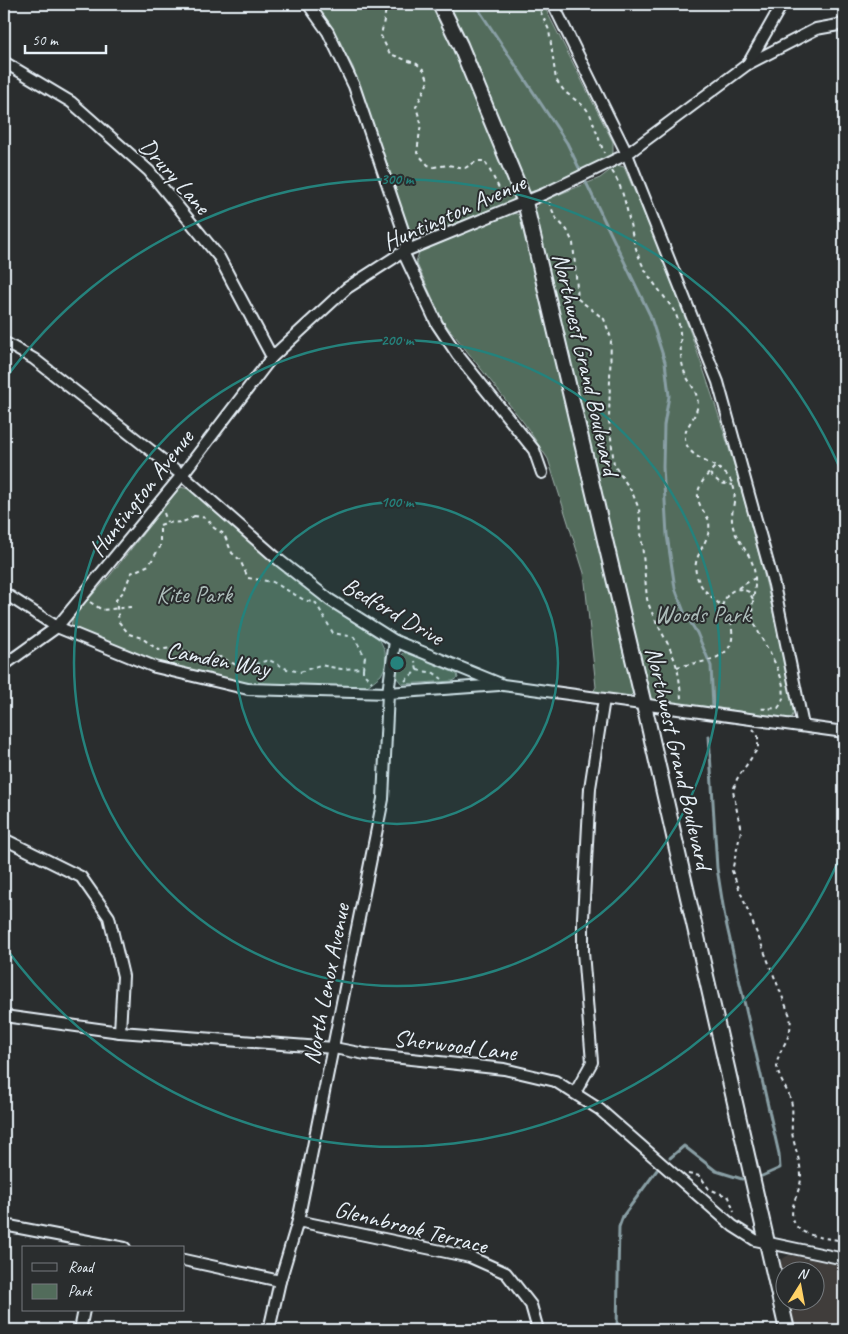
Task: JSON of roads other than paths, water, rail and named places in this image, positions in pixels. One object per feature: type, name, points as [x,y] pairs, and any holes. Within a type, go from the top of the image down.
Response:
[{"type":"street","points":[[308,4],[328,32],[354,86],[407,242],[403,252],[437,324],[457,354],[534,450],[542,473]]},
{"type":"street","name":"Northwest Grand Boulevard","points":[[440,4],[460,45],[525,202],[644,705],[787,1330]]},
{"type":"street","points":[[553,4],[627,154],[718,382],[774,585],[803,726]]},
{"type":"street","name":"Huntington Avenue","points":[[4,665],[57,627],[182,475],[272,357],[347,288],[403,252],[525,202],[627,154],[748,64],[782,4]]},
{"type":"street","points":[[748,64],[816,29],[844,24]]},
{"type":"street","name":"Drury Lane","points":[[4,62],[72,102],[149,171],[219,257],[272,357]]},
{"type":"street","name":"Bedford Drive","points":[[4,342],[34,359],[182,475],[330,600],[395,641],[502,685],[844,732]]},
{"type":"street","name":"Camden Way","points":[[4,593],[57,627],[155,667],[248,689],[391,693],[502,685]]},
{"type":"street","name":"North Lenox Avenue","points":[[269,1330],[280,1281],[298,1221],[383,800],[395,641]]},
{"type":"street","points":[[575,1094],[592,1062],[583,952],[583,918],[590,788],[604,699]]},
{"type":"street","points":[[4,840],[81,877],[109,917],[123,976],[120,1032]]},
{"type":"street","name":"Sherwood Lane","points":[[4,1016],[120,1032],[334,1048],[365,1054],[504,1069],[555,1081],[599,1109],[655,1157],[677,1172],[733,1226],[755,1240],[844,1258]]},
{"type":"street","name":"Glennbrook Terrace","points":[[298,1221],[470,1257],[506,1273],[531,1304],[538,1330]]},
{"type":"street","points":[[4,1225],[98,1245]]},
{"type":"street","points":[[185,1260],[280,1281]]},
{"type":"street","points":[[80,1330],[84,1312]]},
{"type":"waterway","points":[[475,4],[567,143],[650,315],[665,362],[669,396],[664,425],[663,467],[667,535],[675,588],[684,612],[697,633],[711,666],[713,707]]},
{"type":"waterway","points":[[709,736],[717,868],[725,918],[779,1154],[780,1168],[762,1176]]},
{"type":"waterway","points":[[670,1158],[684,1146],[716,1171],[742,1179]]},
{"type":"waterway","points":[[617,1330],[619,1227],[623,1216],[657,1170]]},
{"type":"park label","name":"Kite Park","points":[[194,594]]},
{"type":"park label","name":"Woods Park","points":[[702,614]]}]
